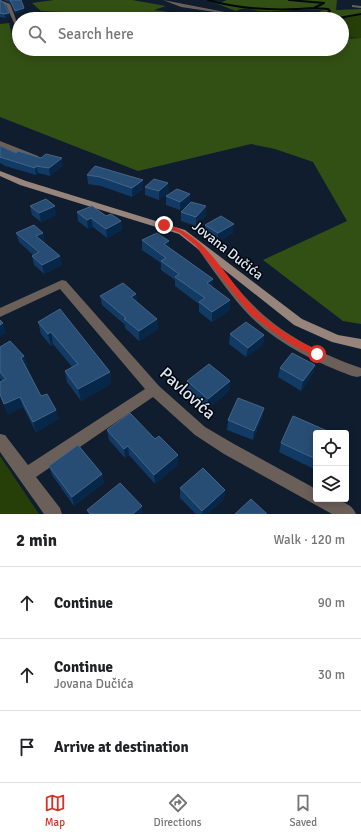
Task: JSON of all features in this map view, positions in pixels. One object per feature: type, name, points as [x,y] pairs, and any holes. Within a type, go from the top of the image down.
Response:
[{"type":"main road","name":"Jovana Dučića","points":[[0,173],[23,183],[164,225],[182,232],[298,322],[336,339],[361,344]]},
{"type":"street","points":[[165,0],[181,6],[221,12]]},
{"type":"street","points":[[0,1],[8,4],[12,13]]},
{"type":"street","points":[[353,6],[361,6]]},
{"type":"street","points":[[0,143],[40,160]]},
{"type":"street","points":[[198,244],[254,313],[292,341],[340,366],[357,372]]},
{"type":"street","name":"Pavlovića","points":[[0,313],[62,284],[154,390],[200,431],[229,449],[313,495]]},
{"type":"street","points":[[26,475],[154,390]]},
{"type":"street","points":[[0,440],[54,514]]},
{"type":"street","points":[[326,502],[348,514]]},
{"type":"green space","points":[[54,0],[132,0],[166,6],[154,10],[168,12],[41,11],[32,3]]},
{"type":"green space","points":[[207,0],[222,2],[227,0],[337,0],[336,10],[361,9],[361,15],[349,17],[349,12],[318,12],[323,10],[308,9],[260,11],[246,9],[236,11]]},
{"type":"green space","points":[[361,15],[361,38],[349,37],[349,18]]},
{"type":"green space","points":[[9,23],[12,35],[12,56],[349,56],[349,39],[361,38],[361,324],[343,321],[263,260],[347,221],[313,162],[275,149],[251,144],[138,171],[0,117],[0,24]]},
{"type":"green space","points":[[0,456],[39,514],[0,514]]},
{"type":"building","points":[[0,0],[4,3],[9,13],[0,13]]},
{"type":"building","points":[[10,0],[21,0],[24,8],[15,11]]},
{"type":"building","points":[[0,146],[16,153],[18,151],[41,158],[46,154],[62,158],[49,168],[36,166],[35,168],[0,157]]},
{"type":"building","points":[[95,166],[143,180],[132,188],[100,177],[87,175]]},
{"type":"building","points":[[154,179],[168,183],[159,191],[145,187]]},
{"type":"building","points":[[177,189],[190,194],[180,202],[166,196]]},
{"type":"building","points":[[46,199],[55,206],[39,213],[30,206]]},
{"type":"building","points":[[191,202],[206,206],[196,217],[181,212]]},
{"type":"building","points":[[92,206],[106,216],[111,214],[121,221],[106,229],[91,218],[87,220],[77,212]]},
{"type":"building","points":[[221,216],[234,224],[218,233],[205,225]]},
{"type":"building","points":[[34,225],[43,233],[36,236],[60,256],[42,265],[32,256],[39,252],[16,233]]},
{"type":"building","points":[[157,233],[169,241],[164,244],[213,279],[207,283],[230,300],[212,312],[199,302],[205,298],[175,277],[179,274],[161,261],[166,258],[142,240]]},
{"type":"building","points":[[123,283],[136,294],[131,297],[157,319],[139,331],[100,296]]},
{"type":"building","points":[[60,309],[110,372],[78,389],[65,371],[78,364],[51,332],[48,334],[38,322]]},
{"type":"building","points":[[246,322],[264,335],[248,348],[230,334]]},
{"type":"building","points":[[10,341],[24,356],[21,358],[41,396],[47,394],[56,410],[33,422],[20,397],[4,404],[0,394],[0,382],[6,379],[0,372],[0,347]]},
{"type":"building","points":[[292,353],[315,365],[303,381],[280,368]]},
{"type":"building","points":[[209,364],[230,381],[208,399],[187,381]]},
{"type":"building","points":[[238,398],[264,408],[254,431],[228,420]]},
{"type":"building","points":[[130,413],[155,439],[159,436],[178,455],[154,475],[128,446],[124,449],[107,430]]},
{"type":"building","points":[[293,416],[325,430],[313,430],[313,458],[281,443]]},
{"type":"building","points":[[78,445],[102,474],[72,497],[49,466]]},
{"type":"building","points":[[203,468],[225,490],[202,511],[180,488]]},
{"type":"building","points":[[120,483],[142,506],[133,514],[90,514],[87,510]]},
{"type":"building","points":[[251,499],[267,514],[235,514]]},
{"type":"waterway","points":[[208,0],[247,8],[314,8]]},
{"type":"waterway","points":[[289,0],[324,3],[314,8]]},
{"type":"waterway","points":[[314,8],[328,9],[330,11],[328,12]]},
{"type":"waterway","points":[[349,16],[361,14]]},
{"type":"route","points":[[164,225],[182,232],[198,244],[254,313],[292,341],[317,354]]}]
